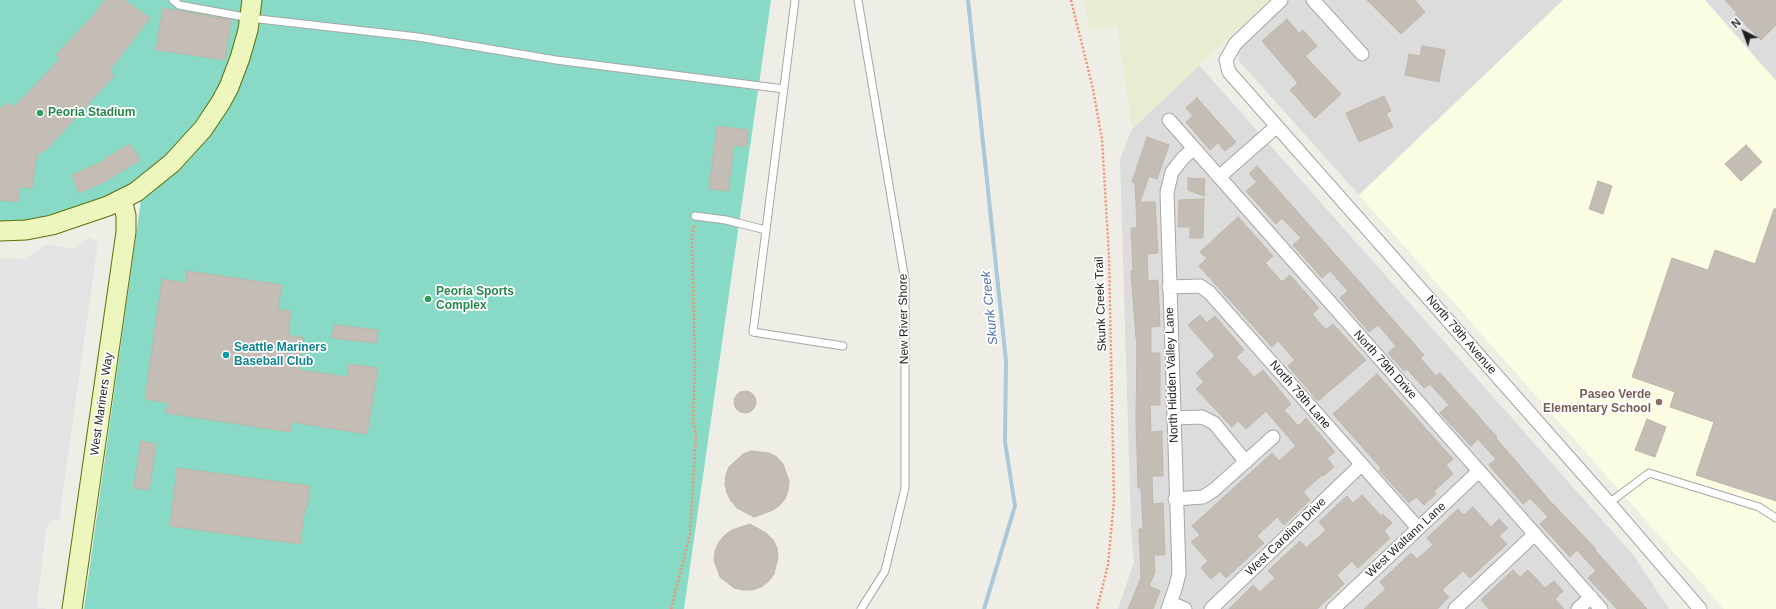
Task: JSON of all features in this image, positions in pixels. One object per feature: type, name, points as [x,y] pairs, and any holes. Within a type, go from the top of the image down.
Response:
[{"type":"street","name":"North 79th Avenue","points":[[1281,0],[1235,44],[1226,60],[1229,72],[1609,503],[1700,609]]},
{"type":"street","points":[[1312,0],[1362,54]]},
{"type":"street","points":[[0,231],[26,230],[52,225],[93,212],[122,199],[148,183],[172,163],[193,141],[212,116],[223,97],[244,45],[251,9]]},
{"type":"street","name":"North 79th Drive","points":[[1169,120],[1601,609]]},
{"type":"street","points":[[1219,177],[1278,126]]},
{"type":"street","name":"North Hidden Valley Lane","points":[[1170,606],[1178,573],[1167,192],[1172,172],[1183,158],[1194,148]]},
{"type":"street","name":"West Mariners Way","points":[[72,609],[126,232],[126,216],[122,199]]},
{"type":"street","name":"North 79th Lane","points":[[1169,287],[1200,286],[1209,292],[1418,528]]},
{"type":"street","points":[[1173,418],[1202,417],[1214,423],[1246,462]]},
{"type":"street","points":[[1175,499],[1203,497],[1214,490],[1273,437]]},
{"type":"street","name":"West Carolina Drive","points":[[1211,609],[1361,465]]},
{"type":"street","name":"West Waltann Lane","points":[[1333,609],[1479,471]]},
{"type":"street","points":[[1456,609],[1535,534]]},
{"type":"street","points":[[1578,609],[1590,597]]},
{"type":"street","points":[[1170,606],[1185,609]]},
{"type":"lane","points":[[173,0],[179,5],[251,9],[556,60],[784,89]]},
{"type":"lane","points":[[795,0],[753,332],[842,346]]},
{"type":"lane","name":"New River Shore","points":[[858,0],[905,280],[905,488],[885,571],[861,609]]},
{"type":"lane","points":[[695,216],[726,220],[766,230]]},
{"type":"lane","points":[[1609,503],[1649,473],[1758,507],[1776,518]]},
{"type":"path","name":"Skunk Creek Trail","points":[[1071,0],[1093,89],[1102,139],[1108,257],[1114,500],[1108,566],[1097,609]]},
{"type":"path","points":[[671,609],[690,534],[696,434],[693,422],[695,366],[692,239],[695,216]]},
{"type":"shaded area","points":[[1083,0],[1269,0],[1132,129],[1117,26],[1090,30]]},
{"type":"shaded area","points":[[1287,0],[1563,0],[1359,195],[1239,61],[1238,50],[1243,42]]},
{"type":"shaded area","name":"Paseo Verde Elementary School","points":[[1563,0],[1705,0],[1776,81],[1776,609],[1724,609],[1359,195]]},
{"type":"shaded area","points":[[1705,0],[1776,0],[1776,81]]},
{"type":"shaded area","points":[[1199,65],[1634,556],[1669,609],[1118,609],[1134,562],[1131,529],[1120,159],[1132,129]]},
{"type":"shaded area","points":[[89,238],[98,242],[59,520],[53,520],[46,528],[37,606],[48,609],[0,609],[0,259],[13,258],[24,260],[46,244],[74,249]]},
{"type":"green space","name":"Peoria Sports Complex","points":[[0,0],[771,0],[684,609],[84,609],[141,200],[59,217],[0,225]]},
{"type":"building","name":"Peoria Stadium","points":[[105,0],[124,0],[150,18],[110,70],[114,76],[47,149],[37,154],[32,188],[20,187],[18,202],[0,200],[0,108],[8,103],[14,107],[60,59],[56,55],[92,17]]},
{"type":"building","points":[[1367,0],[1415,0],[1425,12],[1401,34]]},
{"type":"building","points":[[1725,0],[1776,0],[1776,25],[1761,40],[1735,14],[1737,13]]},
{"type":"building","points":[[163,8],[231,20],[225,60],[156,50]]},
{"type":"building","points":[[1287,19],[1299,33],[1303,30],[1317,46],[1305,56],[1341,94],[1315,118],[1290,90],[1298,83],[1262,41]]},
{"type":"building","points":[[1422,46],[1445,50],[1439,82],[1405,75],[1409,54],[1420,56]]},
{"type":"building","points":[[1384,96],[1391,111],[1386,113],[1393,127],[1359,142],[1346,113]]},
{"type":"building","points":[[1197,98],[1236,142],[1225,151],[1218,143],[1210,150],[1186,122],[1193,116],[1186,108]]},
{"type":"building","points":[[717,126],[748,130],[746,147],[734,145],[728,191],[709,189]]},
{"type":"building","points":[[1147,137],[1169,145],[1157,179],[1149,176],[1140,202],[1155,202],[1158,253],[1147,254],[1148,281],[1158,280],[1160,326],[1151,327],[1151,353],[1160,353],[1160,405],[1150,405],[1151,432],[1162,431],[1163,476],[1152,476],[1153,504],[1163,503],[1165,555],[1154,555],[1155,572],[1149,586],[1160,591],[1153,609],[1128,609],[1141,578],[1139,529],[1143,529],[1141,488],[1138,488],[1136,421],[1137,338],[1131,271],[1133,271],[1131,228],[1137,228],[1135,183],[1132,182]]},
{"type":"building","points":[[130,144],[140,160],[106,181],[79,193],[72,175],[106,160],[106,158]]},
{"type":"building","points":[[1746,145],[1762,162],[1741,181],[1725,164]]},
{"type":"building","points":[[1257,166],[1424,355],[1420,358],[1436,376],[1440,373],[1497,437],[1496,438],[1550,501],[1596,549],[1595,550],[1647,609],[1617,609],[1588,578],[1596,571],[1577,550],[1570,557],[1540,524],[1548,517],[1530,498],[1523,504],[1489,465],[1496,459],[1478,439],[1471,446],[1440,413],[1449,405],[1430,384],[1424,388],[1407,369],[1404,371],[1388,353],[1396,346],[1378,325],[1369,332],[1340,298],[1348,291],[1330,271],[1322,278],[1293,245],[1301,238],[1282,218],[1276,224],[1246,191],[1257,182],[1249,174]]},
{"type":"building","points":[[1188,178],[1205,179],[1204,196],[1188,190]]},
{"type":"building","points":[[1598,181],[1612,186],[1603,214],[1589,209]]},
{"type":"building","points":[[1204,199],[1203,238],[1190,238],[1190,227],[1178,227],[1179,200]]},
{"type":"building","points":[[1774,209],[1776,209],[1776,501],[1696,475],[1714,422],[1670,407],[1675,392],[1632,377],[1672,258],[1708,270],[1715,250],[1755,264]]},
{"type":"building","points":[[1238,217],[1273,256],[1265,263],[1282,282],[1290,275],[1319,308],[1312,314],[1326,330],[1333,324],[1366,360],[1318,401],[1288,366],[1295,360],[1278,341],[1272,347],[1199,266],[1207,258],[1200,252]]},
{"type":"building","name":"Seattle Mariners Baseball Club","points":[[187,271],[282,285],[278,310],[291,311],[288,335],[304,338],[299,370],[347,377],[349,364],[378,368],[367,434],[291,422],[290,432],[166,413],[168,403],[145,399],[162,279],[186,283]]},
{"type":"building","points":[[1200,315],[1207,323],[1215,316],[1244,350],[1236,357],[1254,377],[1263,370],[1291,404],[1284,410],[1298,426],[1306,418],[1335,452],[1327,458],[1334,467],[1323,476],[1322,475],[1303,492],[1310,500],[1284,525],[1277,517],[1257,536],[1264,543],[1226,578],[1220,571],[1211,579],[1201,568],[1208,561],[1191,542],[1200,535],[1192,526],[1272,453],[1279,461],[1296,446],[1266,411],[1246,429],[1238,421],[1232,427],[1196,389],[1204,382],[1196,373],[1215,356],[1188,325]]},
{"type":"building","points":[[334,325],[378,330],[376,343],[332,338]]},
{"type":"building","points":[[1377,374],[1453,459],[1446,465],[1453,474],[1434,491],[1436,494],[1424,505],[1416,497],[1409,503],[1379,470],[1381,468],[1333,414]]},
{"type":"building","points":[[745,391],[753,394],[756,402],[753,410],[745,413],[737,410],[734,402],[737,394]]},
{"type":"building","points":[[1647,419],[1666,427],[1655,457],[1635,450]]},
{"type":"building","points":[[141,441],[156,444],[149,490],[134,488]]},
{"type":"building","points":[[751,451],[769,453],[777,457],[783,464],[789,481],[785,499],[779,506],[771,511],[754,517],[737,508],[727,493],[725,484],[729,467],[743,454]]},
{"type":"building","points":[[177,468],[310,486],[300,544],[170,526]]},
{"type":"building","points":[[1362,495],[1381,516],[1383,514],[1392,523],[1384,531],[1390,538],[1358,568],[1352,561],[1337,575],[1344,584],[1317,609],[1229,609],[1253,585],[1260,592],[1275,578],[1268,571],[1300,541],[1306,548],[1326,530],[1319,522],[1347,496],[1353,503]]},
{"type":"building","points":[[1473,507],[1491,527],[1499,519],[1508,528],[1499,536],[1507,544],[1470,578],[1463,571],[1442,590],[1449,597],[1437,609],[1364,609],[1386,589],[1380,582],[1411,553],[1417,559],[1433,545],[1427,538],[1458,509],[1464,515]]},
{"type":"building","points":[[750,524],[766,533],[773,540],[777,548],[778,557],[774,574],[768,582],[761,587],[752,590],[743,590],[734,588],[720,577],[714,560],[715,551],[719,542],[725,535],[732,530]]},
{"type":"building","points":[[1513,570],[1520,577],[1528,570],[1545,588],[1554,581],[1563,591],[1555,599],[1564,609],[1489,609],[1481,600]]},
{"type":"waterway","name":"Skunk Creek","points":[[968,0],[1006,361],[1005,442],[1015,506],[984,609]]},
{"type":"place","name":"Peoria Stadium","points":[[40,113]]},
{"type":"place","name":"Peoria Sports Complex","points":[[428,299]]},
{"type":"place","name":"Seattle Mariners Baseball Club","points":[[226,355]]},
{"type":"place","name":"Paseo Verde Elementary School","points":[[1659,402]]}]
